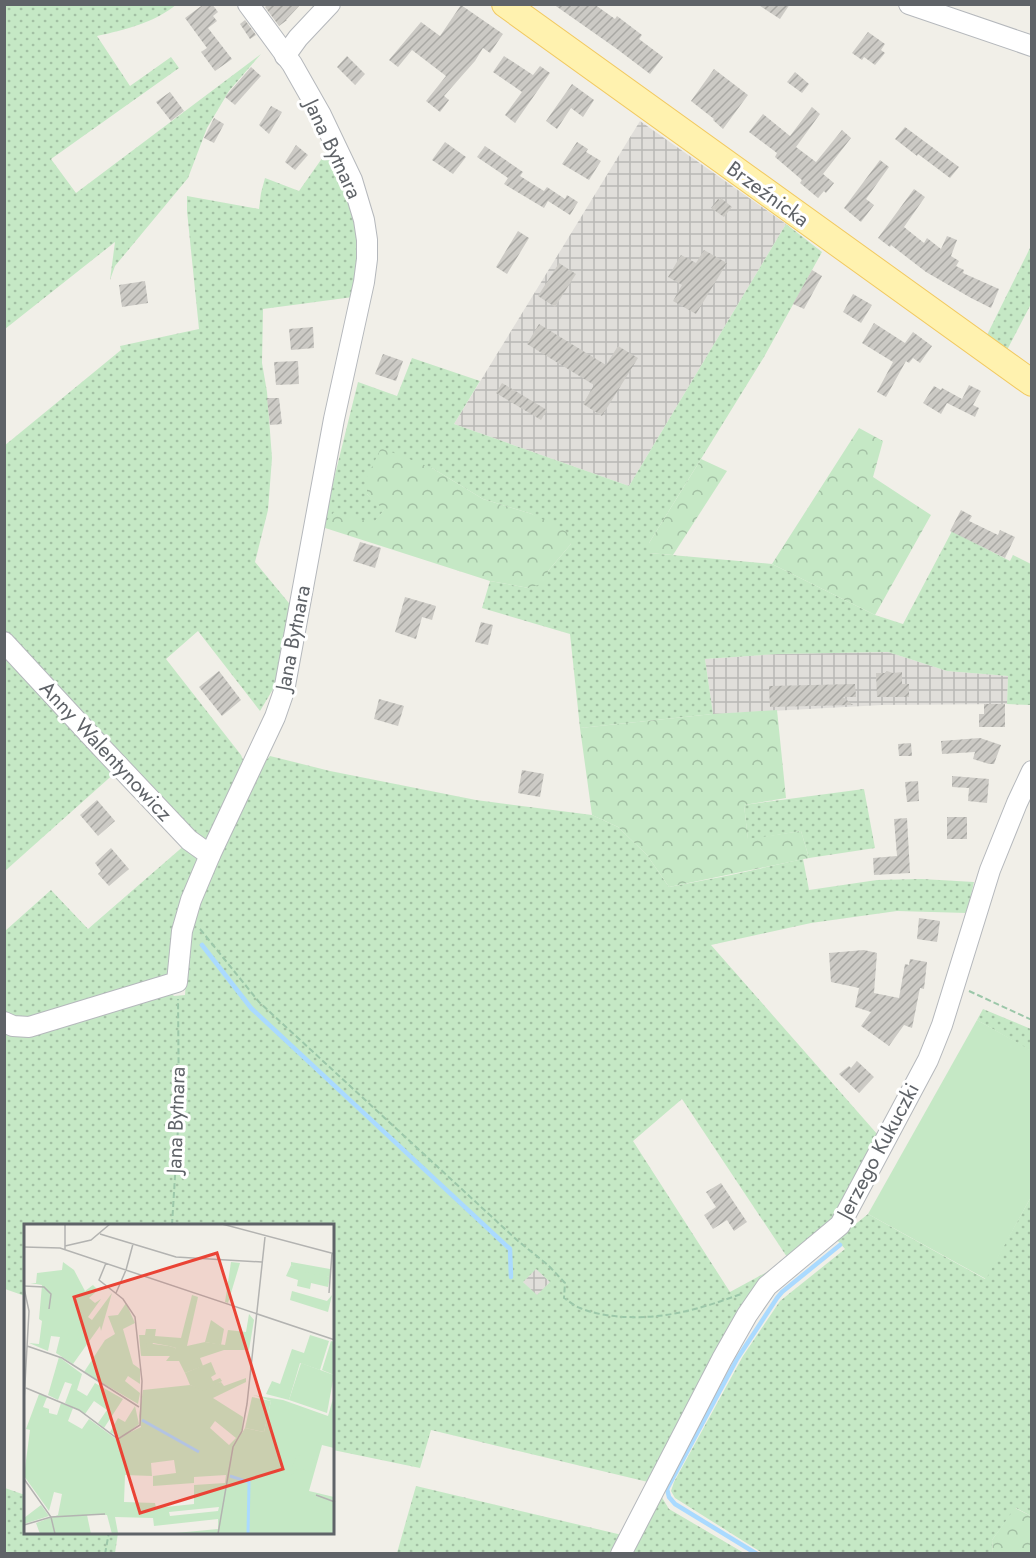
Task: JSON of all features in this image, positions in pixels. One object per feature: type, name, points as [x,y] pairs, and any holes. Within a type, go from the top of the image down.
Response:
[{"type":"main road","name":"Brzeźnicka","points":[[505,4],[1032,382]]},
{"type":"street","name":"Jana Bytnara","points":[[177,982],[186,914],[210,855],[275,717],[284,691],[334,419],[367,259],[364,220],[352,180],[321,115],[285,56],[248,4]]},
{"type":"street","points":[[285,56],[298,38],[330,4]]},
{"type":"street","points":[[909,4],[1032,46]]},
{"type":"street","name":"Anny Walentynowicz","points":[[4,642],[189,840],[210,855]]},
{"type":"street","name":"Jerzego Kukuczki","points":[[621,1554],[747,1315],[766,1286],[840,1225],[928,1060],[942,1025],[990,870],[1032,771]]},
{"type":"street","points":[[4,1022],[13,1026],[29,1027],[177,982]]},
{"type":"path","points":[[186,914],[259,1002],[518,1241],[548,1265],[565,1283],[564,1298],[577,1308],[622,1317],[655,1316],[682,1312],[766,1286]]},
{"type":"path","name":"Jana Bytnara","points":[[171,1224],[179,1112],[177,982]]},
{"type":"path","points":[[954,985],[1032,1020]]},
{"type":"path","points":[[105,1554],[109,1534]]},
{"type":"shaded area","points":[[640,121],[786,224],[629,486],[454,424]]},
{"type":"shaded area","points":[[888,652],[947,671],[1008,676],[1007,704],[882,705],[713,714],[705,659],[777,654]]},
{"type":"shaded area","points":[[536,1268],[550,1282],[537,1296],[523,1282]]},
{"type":"green space","points":[[177,4],[150,20],[97,36],[130,86],[171,57],[179,68],[51,159],[76,193],[261,54],[229,91],[207,128],[188,178],[115,266],[110,280],[115,242],[5,329],[5,5]]},
{"type":"green space","points":[[330,147],[342,172],[360,244],[353,297],[263,309],[262,363],[267,392],[272,458],[268,510],[255,562],[293,608],[282,674],[260,711],[198,631],[166,659],[241,755],[246,767],[211,839],[200,841],[5,634],[4,446],[121,350],[120,346],[199,329],[187,196],[259,209],[265,178],[299,191]]},
{"type":"green space","points":[[786,224],[822,252],[764,357],[649,543],[649,553],[772,564],[875,615],[903,624],[952,531],[1010,561],[1013,555],[1031,564],[1031,705],[1007,704],[1008,676],[947,671],[888,652],[777,654],[705,659],[713,714],[580,728],[570,634],[482,608],[490,581],[529,588],[548,571],[571,544],[532,514],[483,499],[432,468],[367,494],[385,509],[373,524],[322,527],[358,382],[397,396],[412,358],[480,381],[454,424],[629,486]]},
{"type":"green space","points":[[1031,246],[1031,304],[1007,350],[987,335]]},
{"type":"green space","points":[[859,428],[883,441],[873,477],[931,515],[875,615],[772,564]]},
{"type":"green space","points":[[381,448],[432,468],[483,499],[532,514],[567,532],[571,544],[548,571],[544,583],[529,588],[490,581],[322,527],[334,512],[373,523],[384,510],[367,494],[367,477]]},
{"type":"green space","points":[[701,459],[727,471],[673,555],[648,553],[649,543]]},
{"type":"green space","points":[[4,648],[117,771],[5,871],[4,871]]},
{"type":"green space","points":[[777,710],[786,798],[744,805],[748,839],[801,831],[809,858],[669,887],[647,855],[618,827],[592,815],[580,728],[713,714]]},
{"type":"green space","points":[[270,756],[330,771],[476,800],[592,815],[618,827],[647,855],[669,887],[803,859],[809,890],[877,880],[922,879],[974,882],[967,913],[897,911],[811,923],[711,945],[878,1135],[837,1239],[868,1214],[985,1279],[1031,1197],[1031,1516],[1016,1508],[992,1540],[993,1553],[764,1554],[675,1498],[671,1491],[674,1482],[743,1356],[780,1301],[845,1249],[837,1240],[776,1292],[763,1310],[733,1354],[661,1496],[669,1509],[744,1553],[397,1553],[416,1486],[622,1535],[648,1482],[431,1430],[420,1468],[334,1450],[334,1224],[24,1224],[24,1296],[5,1289],[5,1028],[172,994],[174,996],[185,995],[190,918],[256,771]],"holes":[[[682,1099],[789,1260],[730,1292],[633,1141]],[[536,1269],[550,1282],[537,1295],[523,1282]]]},
{"type":"green space","points":[[864,789],[875,848],[809,858],[801,831],[748,840],[744,805]]},
{"type":"green space","points":[[186,844],[200,860],[170,975],[26,1023],[5,1017],[5,931],[51,890],[88,929]]},
{"type":"green space","points":[[983,1009],[1031,1029],[1031,1051],[977,1020]]},
{"type":"green space","points":[[977,1020],[1032,1051],[1031,1197],[986,1279],[868,1214]]},
{"type":"green space","points":[[5,1488],[24,1495],[24,1534],[118,1534],[115,1553],[5,1553]]},
{"type":"green space","points":[[1015,1508],[1031,1516],[1031,1553],[993,1553],[992,1540]]},
{"type":"building","points":[[204,4],[212,4],[218,12],[213,16],[217,21],[208,28],[232,59],[215,71],[201,52],[207,48],[185,18]]},
{"type":"building","points":[[268,4],[301,4],[279,26],[265,7]]},
{"type":"building","points":[[553,4],[594,4],[615,19],[617,16],[642,35],[639,39],[663,57],[650,74]]},
{"type":"building","points":[[757,4],[790,4],[780,19]]},
{"type":"building","points":[[461,5],[503,34],[490,53],[483,48],[475,61],[444,96],[449,100],[440,112],[426,101],[446,76],[412,50],[398,67],[389,60],[421,22],[440,36]]},
{"type":"building","points":[[245,20],[256,35],[250,39],[240,24]]},
{"type":"building","points":[[868,32],[885,44],[881,50],[885,53],[875,65],[864,57],[862,60],[852,53]]},
{"type":"building","points":[[347,56],[365,74],[355,85],[337,67]]},
{"type":"building","points":[[504,56],[533,75],[540,66],[550,73],[515,123],[505,115],[522,92],[493,72]]},
{"type":"building","points":[[251,67],[261,76],[235,105],[225,97]]},
{"type":"building","points":[[714,69],[748,95],[723,129],[691,101]]},
{"type":"building","points":[[795,72],[809,84],[802,93],[787,82]]},
{"type":"building","points":[[572,84],[594,100],[583,117],[571,108],[557,129],[546,121]]},
{"type":"building","points":[[170,92],[184,111],[171,121],[156,102]]},
{"type":"building","points":[[271,106],[282,112],[269,134],[259,125]]},
{"type":"building","points":[[812,107],[820,114],[796,147],[816,162],[842,130],[851,138],[823,174],[834,183],[826,193],[824,191],[818,198],[800,183],[802,180],[775,157],[777,153],[749,132],[763,114],[790,136]]},
{"type":"building","points":[[214,118],[224,124],[214,143],[204,138]]},
{"type":"building","points":[[905,127],[959,167],[950,178],[895,139]]},
{"type":"building","points":[[445,142],[466,157],[453,174],[432,160]]},
{"type":"building","points":[[577,142],[588,149],[586,152],[601,161],[589,180],[562,164]]},
{"type":"building","points":[[296,145],[308,155],[295,170],[285,162]]},
{"type":"building","points":[[485,146],[523,172],[520,176],[544,191],[547,187],[565,199],[567,195],[578,202],[570,215],[548,201],[544,208],[504,184],[508,178],[477,157]]},
{"type":"building","points":[[880,160],[889,167],[866,199],[874,205],[861,222],[844,208]]},
{"type":"building","points":[[914,189],[925,197],[904,227],[924,243],[927,238],[941,249],[947,236],[957,240],[951,256],[959,261],[956,266],[964,270],[963,273],[999,289],[991,308],[926,272],[891,245],[890,247],[878,238]]},
{"type":"building","points":[[721,198],[732,207],[724,217],[711,208]]},
{"type":"building","points":[[518,231],[529,238],[507,274],[496,267]]},
{"type":"building","points":[[704,250],[727,263],[696,314],[673,301],[682,285],[668,277],[681,255],[696,263]]},
{"type":"building","points":[[559,263],[576,274],[555,307],[538,296]]},
{"type":"building","points":[[812,270],[822,276],[804,309],[793,304]]},
{"type":"building","points":[[145,281],[148,303],[122,307],[119,285]]},
{"type":"building","points":[[853,294],[872,305],[861,323],[843,312]]},
{"type":"building","points":[[874,323],[905,343],[913,332],[932,346],[920,363],[913,358],[909,363],[906,361],[886,397],[877,392],[893,362],[862,343]]},
{"type":"building","points":[[539,324],[606,365],[618,346],[638,358],[602,416],[583,404],[594,385],[527,344]]},
{"type":"building","points":[[313,327],[314,348],[291,350],[289,329]]},
{"type":"building","points":[[383,354],[403,361],[396,381],[375,374]]},
{"type":"building","points":[[298,361],[299,384],[276,385],[274,362]]},
{"type":"building","points":[[502,383],[547,410],[541,420],[496,393]]},
{"type":"building","points":[[969,385],[981,391],[973,405],[979,408],[975,417],[947,403],[941,414],[923,403],[934,386],[962,399]]},
{"type":"building","points":[[267,398],[279,398],[282,424],[270,425]]},
{"type":"building","points":[[961,510],[972,516],[969,521],[998,535],[1000,530],[1015,537],[1005,558],[950,531]]},
{"type":"building","points":[[360,542],[381,548],[375,568],[353,561]]},
{"type":"building","points":[[405,597],[436,606],[432,620],[422,617],[416,639],[395,632]]},
{"type":"building","points":[[481,622],[493,625],[488,645],[475,642]]},
{"type":"building","points":[[219,671],[241,700],[222,716],[199,687]]},
{"type":"building","points":[[902,672],[902,684],[909,684],[909,697],[877,697],[876,673]]},
{"type":"building","points":[[855,684],[856,697],[843,697],[853,705],[770,707],[769,686]]},
{"type":"building","points":[[379,699],[404,706],[398,726],[374,719]]},
{"type":"building","points":[[984,704],[1005,704],[1005,727],[979,727],[979,714],[984,714]]},
{"type":"building","points":[[980,738],[1001,745],[994,764],[973,759],[975,752],[942,754],[941,741]]},
{"type":"building","points":[[911,743],[912,756],[899,756],[898,744]]},
{"type":"building","points":[[522,770],[544,774],[540,797],[518,793]]},
{"type":"building","points":[[952,776],[989,779],[987,803],[968,801],[969,788],[952,787]]},
{"type":"building","points":[[918,781],[919,801],[907,802],[905,782]]},
{"type":"building","points":[[97,800],[115,821],[98,836],[80,815]]},
{"type":"building","points":[[947,817],[967,817],[967,839],[947,839]]},
{"type":"building","points":[[907,818],[910,873],[874,875],[873,858],[897,856],[894,819]]},
{"type":"building","points":[[111,848],[129,869],[109,886],[98,874],[101,871],[95,863]]},
{"type":"building","points":[[919,918],[940,921],[937,942],[917,939]]},
{"type":"building","points":[[864,950],[877,953],[874,993],[899,998],[905,964],[909,965],[910,959],[927,962],[924,989],[920,988],[912,1028],[904,1025],[889,1046],[861,1026],[871,1012],[855,1007],[859,988],[831,982],[829,953]]},
{"type":"building","points":[[857,1061],[874,1077],[859,1093],[839,1074],[849,1066],[851,1068]]},
{"type":"building","points":[[721,1183],[747,1222],[734,1231],[727,1220],[713,1229],[704,1215],[716,1207],[706,1192]]},
{"type":"waterway","points":[[202,945],[251,1008],[510,1249],[511,1277]]},
{"type":"waterway","points":[[757,1554],[675,1504],[669,1497],[667,1489],[737,1359],[777,1298],[840,1245]]}]
